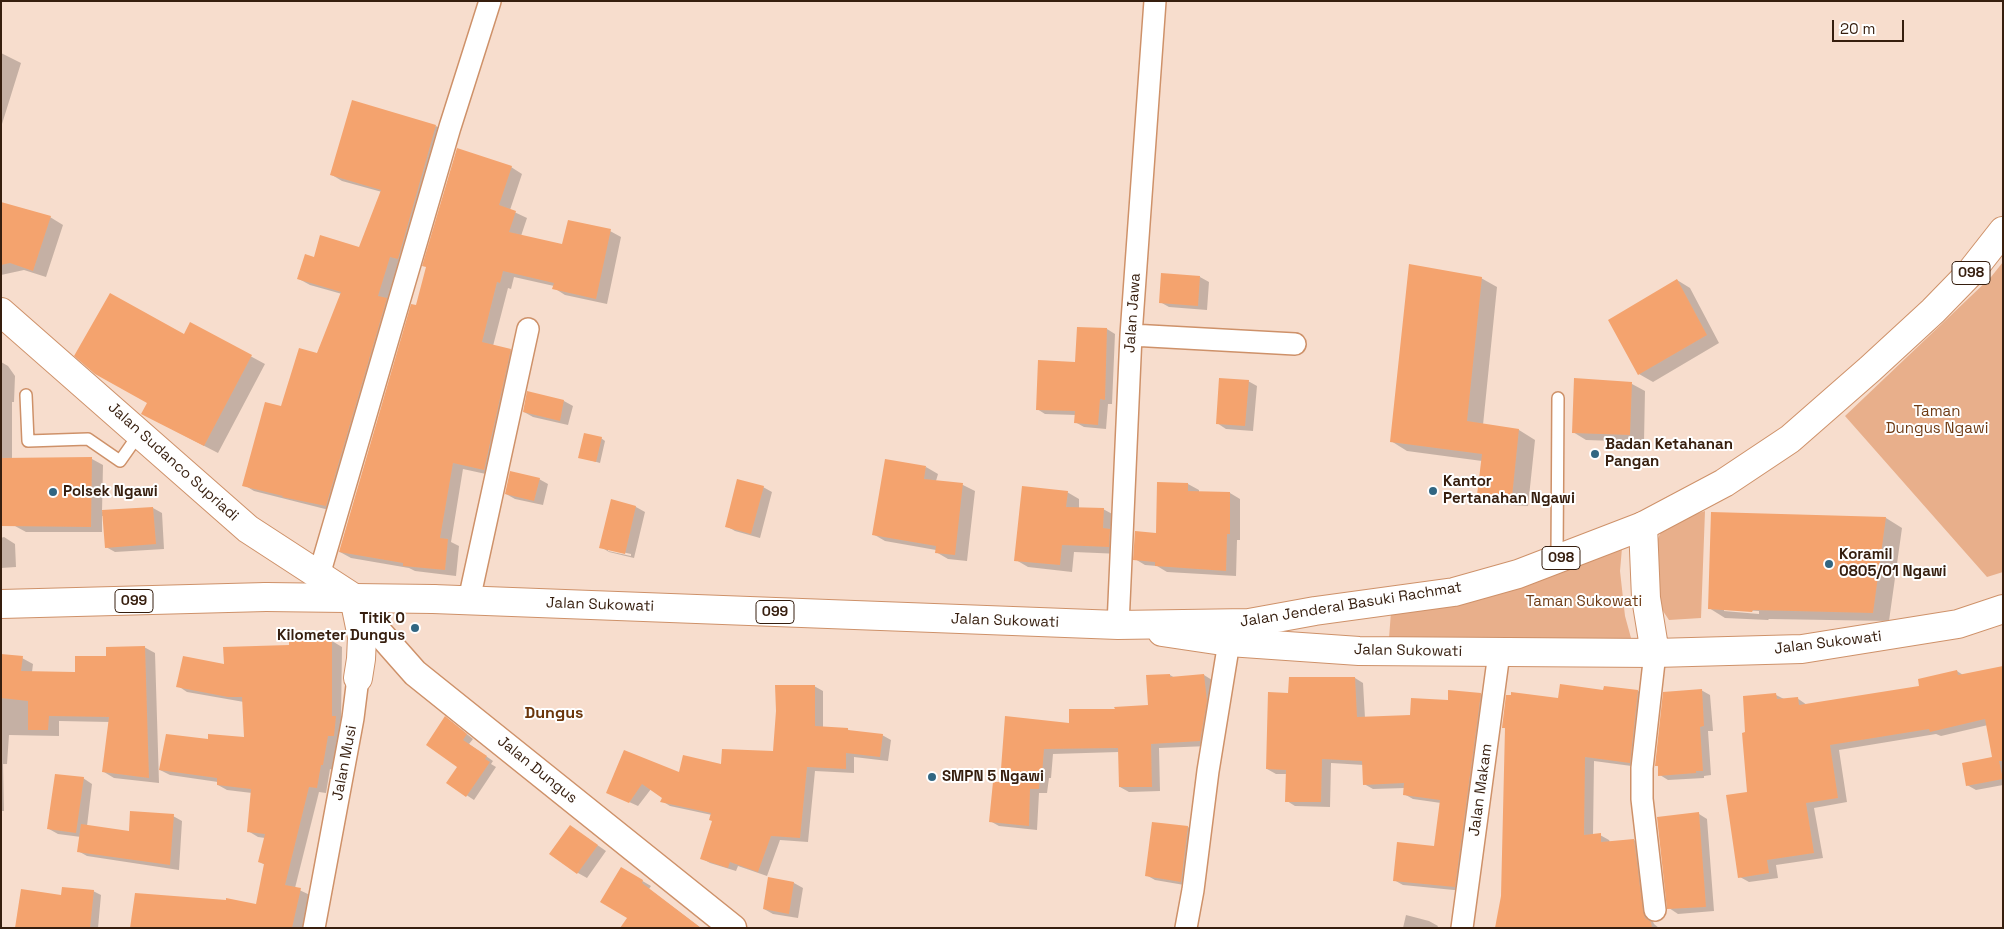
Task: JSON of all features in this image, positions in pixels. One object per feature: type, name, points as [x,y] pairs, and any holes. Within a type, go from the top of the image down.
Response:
[{"type":"main road","name":"Jalan Jenderal Basuki Rachmat","points":[[1118,625],[1249,623],[1315,611],[1454,592],[1518,574],[1643,526],[1724,483],[1790,439],[1933,311],[1970,273],[2003,230]]},
{"type":"main road","name":"Jalan Sudanco Supriadi","points":[[1,312],[140,432],[248,529],[319,575],[350,598]]},
{"type":"main road","points":[[1643,526],[1646,598],[1655,653]]},
{"type":"main road","name":"Jalan Sukowati","points":[[1,604],[266,597],[469,600],[1118,625],[1229,642],[1359,651],[1500,653],[1655,653],[1802,649],[1958,624],[2003,609]]},
{"type":"main road","name":"Jalan Musi","points":[[350,598],[362,637],[358,678]]},
{"type":"street","points":[[319,575],[447,137],[490,1]]},
{"type":"street","name":"Jalan Jawa","points":[[1118,625],[1131,335],[1155,1]]},
{"type":"street","points":[[469,600],[528,329]]},
{"type":"street","points":[[1131,335],[1295,344]]},
{"type":"street","name":"Jalan Dungus","points":[[350,598],[415,673],[733,928]]},
{"type":"street","points":[[1186,928],[1193,890],[1208,771],[1229,642]]},
{"type":"street","name":"Jalan Makam","points":[[1462,928],[1500,653]]},
{"type":"street","points":[[1655,653],[1642,768],[1642,799],[1655,910]]},
{"type":"street","name":"Jalan Musi","points":[[314,928],[354,718],[358,678]]},
{"type":"lane","points":[[26,395],[28,441],[88,439],[120,461],[140,432]]},
{"type":"lane","points":[[1557,560],[1558,398]]},
{"type":"green space","name":"Taman Dungus Ngawi","points":[[2003,262],[2003,572],[1987,577],[1845,416],[1991,277]]},
{"type":"green space","name":"Taman Sukowati","points":[[1705,511],[1701,618],[1669,620],[1659,605],[1657,541],[1664,524]]},
{"type":"green space","name":"Taman Sukowati","points":[[1622,548],[1620,571],[1625,616],[1631,638],[1566,643],[1389,638],[1391,612]]},
{"type":"building","points":[[352,100],[436,125],[398,259],[390,257],[378,296],[387,298],[326,506],[242,486],[265,402],[281,406],[299,348],[317,353],[341,292],[297,279],[305,254],[314,257],[320,235],[359,247],[381,190],[330,175]]},
{"type":"building","points":[[457,148],[512,166],[499,205],[516,211],[509,232],[562,244],[568,220],[611,229],[596,299],[552,289],[554,283],[503,271],[500,283],[497,282],[482,342],[511,349],[484,470],[453,463],[440,538],[448,539],[445,570],[403,566],[403,563],[339,552],[411,304],[416,305],[426,267],[422,266]]},
{"type":"building","points":[[1,202],[51,216],[33,271],[10,263],[1,265]]},
{"type":"building","points":[[1409,264],[1482,277],[1467,421],[1519,429],[1512,497],[1477,495],[1482,454],[1390,442]]},
{"type":"building","points":[[1161,273],[1200,276],[1198,306],[1159,303]]},
{"type":"building","points":[[1677,279],[1707,335],[1638,375],[1608,320]]},
{"type":"building","points":[[110,293],[184,334],[190,322],[252,355],[204,446],[141,414],[147,403],[95,374],[74,356]]},
{"type":"building","points":[[1077,327],[1107,328],[1105,400],[1100,399],[1098,425],[1074,423],[1075,411],[1036,410],[1038,360],[1075,362]]},
{"type":"building","points":[[1219,378],[1249,380],[1245,426],[1216,424]]},
{"type":"building","points":[[1574,378],[1632,382],[1630,435],[1572,433]]},
{"type":"building","points":[[527,391],[564,400],[560,421],[523,412]]},
{"type":"building","points":[[584,433],[602,437],[596,462],[578,458]]},
{"type":"building","name":"Polsek Ngawi","points":[[92,457],[91,527],[1,526],[1,458]]},
{"type":"building","points":[[885,459],[926,466],[924,479],[963,483],[955,555],[935,553],[936,546],[872,535]]},
{"type":"building","points":[[510,471],[540,478],[534,501],[505,494]]},
{"type":"building","points":[[737,479],[764,486],[751,534],[725,527]]},
{"type":"building","points":[[1157,482],[1188,483],[1188,491],[1230,492],[1230,534],[1227,534],[1226,571],[1155,566],[1155,562],[1133,560],[1135,531],[1156,533]]},
{"type":"building","points":[[1022,486],[1068,491],[1066,507],[1104,508],[1103,528],[1110,529],[1109,547],[1062,545],[1060,565],[1014,561]]},
{"type":"building","points":[[611,499],[636,506],[625,554],[599,548]]},
{"type":"building","points":[[153,507],[156,544],[105,548],[102,510]]},
{"type":"building","points":[[1711,512],[1886,517],[1873,613],[1753,610],[1752,612],[1708,609]]},
{"type":"building","points":[[289,640],[332,640],[332,716],[336,716],[334,736],[328,736],[317,788],[309,787],[285,885],[301,888],[292,928],[130,928],[135,893],[226,900],[226,898],[256,904],[264,864],[258,862],[265,834],[247,832],[251,789],[217,785],[217,778],[159,770],[166,734],[208,739],[208,734],[244,737],[242,697],[228,697],[176,687],[183,656],[224,664],[223,647],[289,645]]},
{"type":"building","points":[[145,646],[149,778],[102,772],[109,717],[49,716],[48,730],[28,730],[28,701],[1,698],[1,654],[23,656],[21,671],[75,672],[75,656],[106,656],[106,647]]},
{"type":"building","points":[[2003,666],[2003,761],[1999,761],[2003,779],[1966,786],[1962,763],[1992,757],[1985,719],[1930,732],[1929,729],[1830,745],[1838,798],[1806,803],[1814,853],[1767,860],[1769,873],[1738,878],[1726,795],[1747,792],[1742,733],[1745,732],[1743,696],[1776,693],[1777,699],[1798,697],[1799,705],[1919,686],[1918,679],[1957,670],[1958,675]]},
{"type":"building","points":[[1170,674],[1170,677],[1204,674],[1207,701],[1200,741],[1151,744],[1152,787],[1119,787],[1118,748],[1044,749],[1039,789],[1030,789],[1029,826],[989,822],[993,782],[1000,782],[1005,716],[1069,723],[1069,709],[1115,709],[1114,707],[1148,705],[1146,675]]},
{"type":"building","points":[[1289,677],[1355,677],[1357,717],[1410,715],[1411,698],[1448,700],[1448,690],[1481,693],[1455,887],[1393,881],[1397,842],[1434,846],[1440,800],[1403,795],[1404,783],[1363,785],[1362,761],[1322,759],[1321,802],[1285,802],[1286,770],[1266,769],[1268,692],[1288,693]]},
{"type":"building","points":[[1560,684],[1603,690],[1604,686],[1638,690],[1630,763],[1585,757],[1584,835],[1601,833],[1601,842],[1634,839],[1643,911],[1645,918],[1651,922],[1652,928],[1495,928],[1501,896],[1505,728],[1502,728],[1506,695],[1511,695],[1511,692],[1558,698]]},
{"type":"building","points":[[775,685],[815,685],[815,726],[848,728],[848,730],[883,734],[880,757],[846,753],[846,769],[807,767],[800,838],[771,836],[758,872],[730,862],[728,868],[700,859],[712,821],[709,820],[711,813],[660,802],[662,798],[642,784],[629,803],[606,793],[624,750],[679,772],[683,755],[721,764],[722,749],[773,751],[776,711]]},
{"type":"building","points":[[1702,689],[1704,726],[1700,727],[1703,771],[1658,776],[1658,766],[1655,766],[1663,692]]},
{"type":"building","points":[[445,716],[467,734],[463,740],[487,756],[485,759],[490,762],[466,797],[446,783],[457,767],[426,745]]},
{"type":"building","points":[[55,774],[84,777],[76,833],[47,829]]},
{"type":"building","points":[[130,811],[174,814],[170,865],[77,852],[81,824],[129,831]]},
{"type":"building","points":[[1699,812],[1706,907],[1667,909],[1657,817]]},
{"type":"building","points":[[1152,822],[1188,826],[1181,882],[1145,876]]},
{"type":"building","points":[[570,825],[598,845],[577,874],[549,854]]},
{"type":"building","points":[[621,867],[643,880],[642,883],[701,928],[620,928],[627,918],[600,902]]},
{"type":"building","points":[[768,877],[794,882],[789,914],[763,909]]},
{"type":"building","points":[[62,887],[94,890],[90,928],[15,928],[21,889],[61,895]]},
{"type":"place","name":"Badan Ketahanan Pangan","points":[[1595,454]]},
{"type":"place","name":"Kantor Pertanahan Ngawi","points":[[1433,491]]},
{"type":"place","name":"Polsek Ngawi","points":[[53,492]]},
{"type":"place","name":"Koramil 0805/01 Ngawi","points":[[1829,564]]},
{"type":"place","name":"Titik 0 Kilometer Dungus","points":[[415,628]]},
{"type":"place","name":"SMPN 5 Ngawi","points":[[932,777]]},
{"type":"district","name":"Dungus","points":[[554,714]]}]
